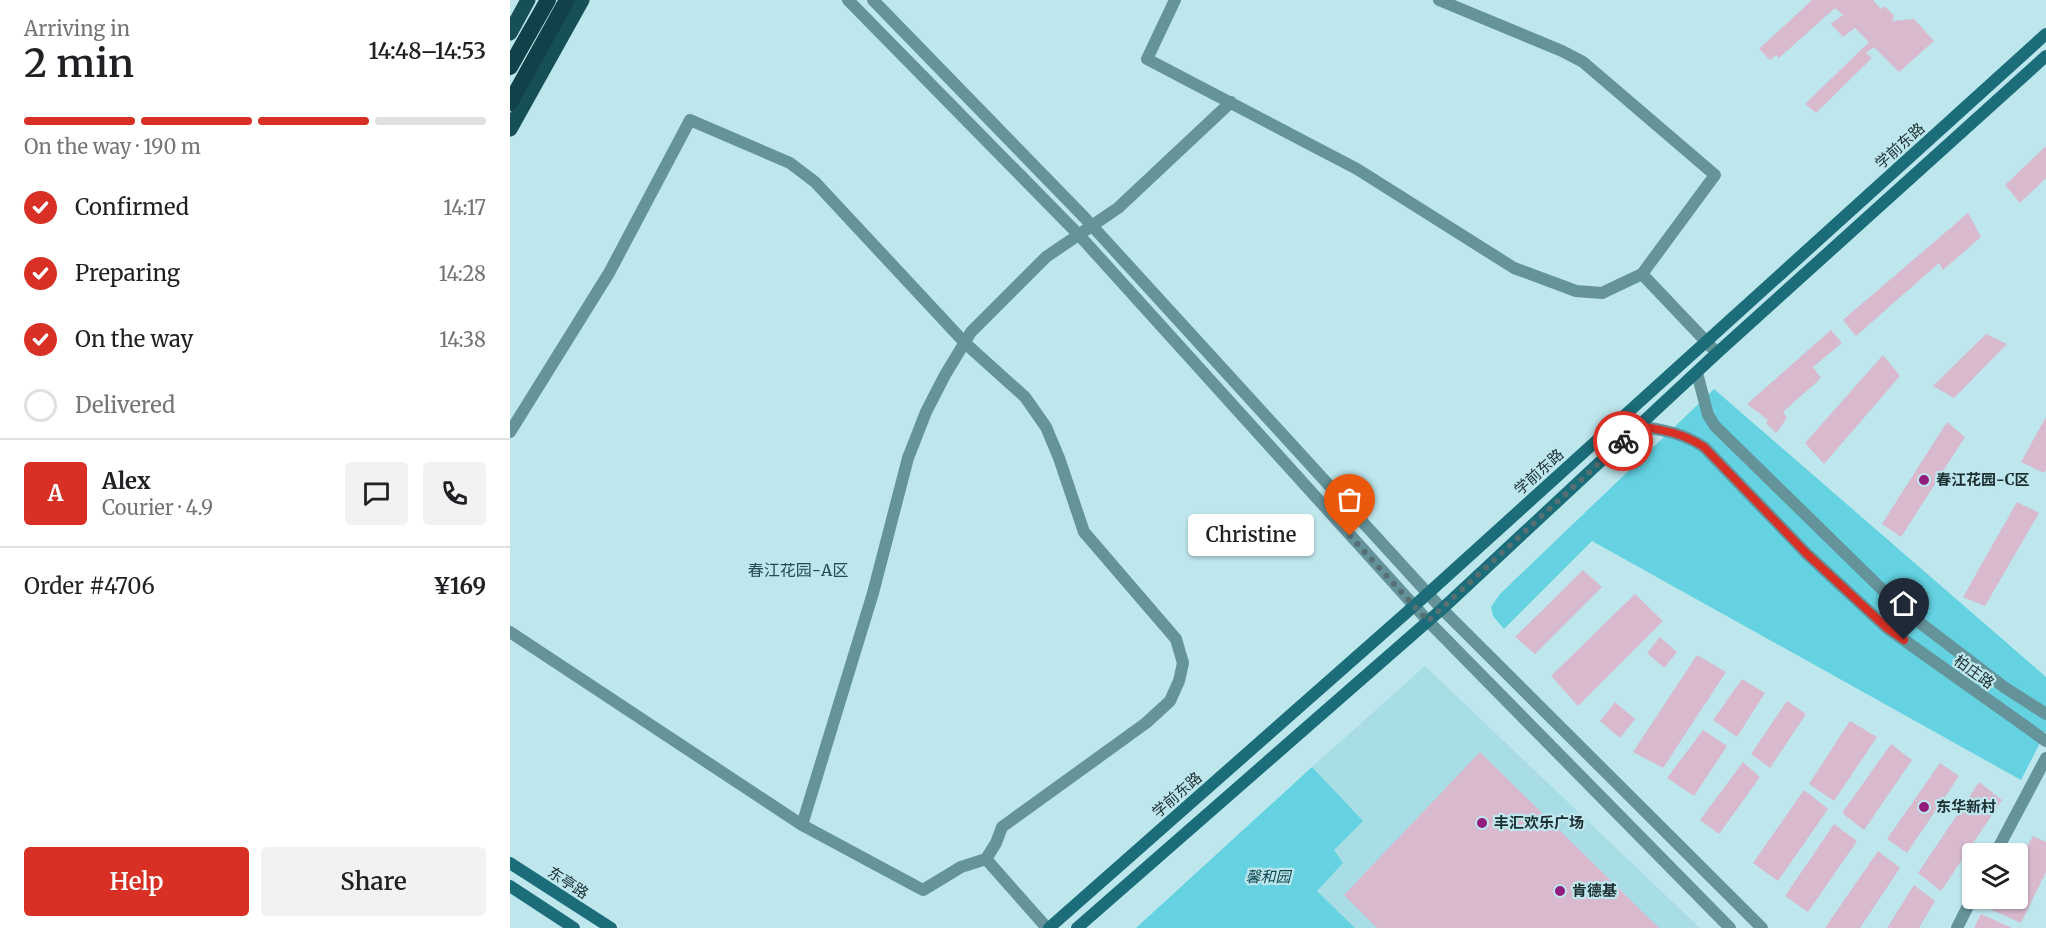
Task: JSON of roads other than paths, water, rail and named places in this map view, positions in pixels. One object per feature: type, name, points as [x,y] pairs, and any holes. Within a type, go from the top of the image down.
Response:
[{"type":"highway","points":[[510,67],[548,0]]},
{"type":"highway","points":[[510,103],[567,0]]},
{"type":"main road","points":[[510,33],[528,0]]},
{"type":"main road","points":[[510,129],[582,0]]},
{"type":"main road","name":"学前东路","points":[[1048,928],[1414,606],[2046,34]]},
{"type":"main road","name":"学前东路","points":[[1077,928],[1442,609],[1717,353],[2046,56]]},
{"type":"main road","name":"东亭路","points":[[510,863],[610,928]]},
{"type":"main road","points":[[510,886],[574,928]]},
{"type":"street","points":[[848,0],[1079,235],[1428,621],[1730,928]]},
{"type":"street","points":[[873,0],[1092,226],[1427,594],[1762,928]]},
{"type":"street","points":[[1175,0],[1147,59],[1357,169],[1514,268],[1576,291],[1602,293],[1641,274],[1715,175],[1583,62],[1439,0]]},
{"type":"street","points":[[802,825],[873,593],[908,458],[926,412],[964,343],[971,332],[1046,257],[1118,208],[1231,102]]},
{"type":"street","points":[[510,432],[609,273],[690,120],[790,163],[814,182],[964,343],[1024,397],[1046,427],[1063,468],[1084,532],[1176,639],[1183,663],[1179,681],[1170,701],[1146,723],[1002,827],[986,859],[961,867],[923,890],[802,825],[510,632]]},
{"type":"street","points":[[1641,274],[1717,353]]},
{"type":"street","name":"柏庄路","points":[[1697,373],[1708,415],[1715,426],[1817,526],[1902,609],[2004,687],[2046,714]]},
{"type":"street","name":"柏庄路","points":[[1639,426],[1675,432],[1704,447],[1807,554],[1887,628],[2046,741]]},
{"type":"street","points":[[2001,843],[2046,758]]},
{"type":"street","points":[[986,859],[1048,928]]},
{"type":"street","points":[[1957,928],[1966,909]]},
{"type":"place","name":"春江花园-C区","points":[[1924,480]]},
{"type":"place","name":"Christine","points":[[1350,536]]},
{"type":"place","name":"东华新村","points":[[1924,807]]},
{"type":"place","name":"丰汇欢乐广场","points":[[1482,823]]},
{"type":"place","name":"肯德基","points":[[1560,891]]},
{"type":"district","name":"春江花园-A区","points":[[798,570]]},
{"type":"park label","name":"馨和园","points":[[1268,877]]}]
